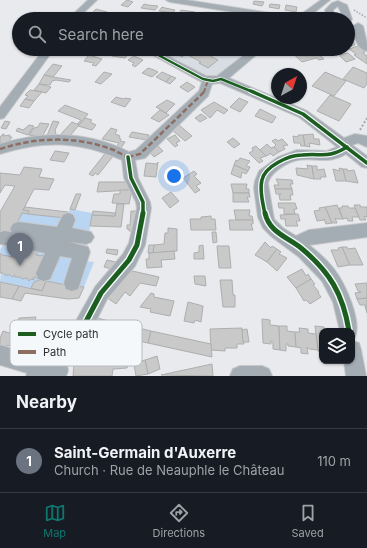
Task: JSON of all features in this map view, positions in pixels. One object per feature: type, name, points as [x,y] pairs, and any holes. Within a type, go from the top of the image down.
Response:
[{"type":"street","points":[[80,12],[93,0]]},
{"type":"street","points":[[170,0],[209,3],[257,12]]},
{"type":"street","points":[[310,12],[326,0]]},
{"type":"street","points":[[329,12],[328,10],[334,4],[340,3],[343,4],[347,12]]},
{"type":"street","points":[[355,27],[363,45],[367,48]]},
{"type":"street","points":[[0,115],[43,56]]},
{"type":"street","points":[[162,56],[208,80],[221,79],[298,112],[367,163]]},
{"type":"street","points":[[221,79],[249,56]]},
{"type":"street","points":[[0,150],[22,142],[71,139],[111,149],[128,157],[140,154],[206,90],[208,80]]},
{"type":"street","points":[[348,328],[339,293],[328,275],[298,246],[272,228],[268,222],[261,188],[262,178],[274,166],[292,157],[301,155],[324,157],[334,155],[354,137],[363,139]]},
{"type":"street","points":[[87,320],[101,293],[129,260],[137,245],[144,208],[143,202],[131,178],[128,157]]},
{"type":"street","points":[[19,225],[63,232],[85,233]]},
{"type":"street","points":[[298,246],[302,241],[310,236],[367,230]]},
{"type":"street","points":[[1,240],[63,232]]},
{"type":"street","points":[[44,273],[63,232]]},
{"type":"street","points":[[63,232],[82,252],[72,283]]},
{"type":"street","points":[[0,355],[10,360]]},
{"type":"street","points":[[354,364],[356,376]]},
{"type":"street","points":[[24,366],[37,372]]},
{"type":"street","points":[[240,376],[262,376]]},
{"type":"path","points":[[354,10],[367,18]]},
{"type":"path","points":[[363,139],[360,130],[367,118]]},
{"type":"shaded area","points":[[161,56],[242,56],[221,79],[213,81]]},
{"type":"shaded area","points":[[70,209],[92,213],[85,261],[94,262],[84,287],[39,280],[34,282],[31,288],[0,282],[1,273],[12,277],[15,275],[15,277],[19,276],[22,279],[27,278],[29,281],[31,279],[34,280],[33,278],[36,277],[43,257],[42,255],[36,255],[37,252],[19,256],[18,258],[15,256],[4,255],[0,252],[22,213],[66,218]]},
{"type":"building","points":[[127,0],[133,2],[128,7],[121,5]]},
{"type":"building","points":[[254,1],[264,2],[262,6],[253,4]]},
{"type":"building","points":[[144,4],[158,6],[155,10],[141,8]]},
{"type":"building","points":[[270,4],[280,5],[279,9],[269,7]]},
{"type":"building","points":[[286,5],[297,7],[296,12],[285,10]]},
{"type":"building","points":[[162,7],[175,10],[174,12],[159,11]]},
{"type":"building","points":[[96,9],[107,12],[93,12]]},
{"type":"building","points":[[181,10],[195,12],[180,12]]},
{"type":"building","points":[[358,46],[365,52],[363,53],[367,56],[367,64],[355,56],[355,47]]},
{"type":"building","points":[[88,56],[102,59],[96,66],[92,65],[94,63],[84,61]]},
{"type":"building","points":[[112,56],[127,56],[125,58]]},
{"type":"building","points":[[134,56],[143,60],[135,67],[132,65],[134,63],[128,60]]},
{"type":"building","points":[[190,56],[210,56],[218,60],[208,68],[199,63],[201,62]]},
{"type":"building","points":[[296,56],[320,56],[324,59],[319,60],[316,58],[302,62]]},
{"type":"building","points":[[340,56],[352,56],[355,59],[346,62]]},
{"type":"building","points":[[53,64],[62,66],[53,77],[44,75]]},
{"type":"building","points":[[353,67],[367,73],[367,84],[364,88],[343,79]]},
{"type":"building","points":[[148,68],[158,72],[152,77],[142,73]]},
{"type":"building","points":[[104,72],[112,74],[101,84],[95,82]]},
{"type":"building","points":[[162,72],[171,76],[166,82],[156,77]]},
{"type":"building","points":[[325,72],[346,81],[334,96],[312,86]]},
{"type":"building","points":[[44,75],[71,80],[69,82],[56,80],[52,81],[50,85],[39,84]]},
{"type":"building","points":[[171,76],[176,78],[170,84],[166,82]]},
{"type":"building","points":[[187,82],[195,87],[188,92],[180,87]]},
{"type":"building","points":[[39,84],[51,87],[46,93],[34,90]]},
{"type":"building","points":[[30,90],[42,92],[34,101],[25,99],[28,96],[25,95]]},
{"type":"building","points":[[330,95],[351,104],[339,121],[317,111]]},
{"type":"building","points":[[116,97],[131,99],[125,107],[111,102]]},
{"type":"building","points":[[239,98],[248,102],[240,112],[230,107]]},
{"type":"building","points":[[25,99],[34,101],[29,108],[20,106]]},
{"type":"building","points":[[167,100],[175,104],[166,113],[156,107]]},
{"type":"building","points":[[214,102],[228,110],[224,114],[217,110],[210,118],[201,110]]},
{"type":"building","points":[[65,105],[88,114],[79,125],[77,124],[81,120],[58,111]]},
{"type":"building","points":[[260,109],[276,117],[272,123],[255,116]]},
{"type":"building","points":[[160,110],[169,115],[159,122],[151,118]]},
{"type":"building","points":[[201,114],[207,118],[200,122],[195,118]]},
{"type":"building","points":[[85,118],[92,120],[90,122],[96,125],[92,130],[78,126]]},
{"type":"building","points":[[5,121],[10,122],[6,129],[1,128]]},
{"type":"building","points":[[53,121],[59,122],[55,130],[56,134],[50,138],[46,138]]},
{"type":"building","points":[[72,122],[79,125],[69,137],[61,134]]},
{"type":"building","points":[[40,123],[49,124],[42,137],[29,135],[34,128],[38,127]]},
{"type":"building","points":[[29,125],[34,126],[28,135],[16,131],[18,128],[23,130]]},
{"type":"building","points":[[179,125],[192,136],[185,141],[172,130]]},
{"type":"building","points":[[111,128],[117,130],[115,134],[120,136],[120,141],[125,142],[121,148],[116,148],[119,143],[102,139]]},
{"type":"building","points":[[132,132],[149,135],[147,140],[129,137]]},
{"type":"building","points":[[3,134],[3,136],[10,135],[9,137],[12,137],[7,144],[0,143],[0,137]]},
{"type":"building","points":[[313,134],[314,139],[319,139],[320,145],[309,143],[310,147],[305,146],[303,135]]},
{"type":"building","points":[[175,135],[180,141],[176,143],[178,145],[175,147],[167,139]]},
{"type":"building","points":[[298,135],[303,135],[305,146],[301,146],[300,143],[294,143],[293,136],[298,137]]},
{"type":"building","points":[[233,138],[240,144],[234,148],[227,142]]},
{"type":"building","points":[[276,139],[278,141],[282,139],[288,145],[283,146],[285,149],[279,152],[274,147],[276,145],[272,141]]},
{"type":"building","points":[[267,144],[271,148],[274,147],[279,152],[273,156],[270,153],[266,156],[260,150]]},
{"type":"building","points":[[158,146],[163,151],[154,157],[149,151]]},
{"type":"building","points":[[256,146],[266,156],[260,158],[263,161],[259,163],[249,153],[253,151],[252,148]]},
{"type":"building","points":[[55,151],[69,153],[64,162],[50,160]]},
{"type":"building","points":[[107,151],[114,155],[98,175],[95,173],[93,176],[89,174]]},
{"type":"building","points":[[240,158],[250,161],[246,166],[250,167],[248,171],[234,165],[236,160],[238,161]]},
{"type":"building","points":[[158,162],[156,177],[144,176],[146,163],[157,164]]},
{"type":"building","points":[[234,165],[248,171],[246,174],[242,172],[241,178],[231,174]]},
{"type":"building","points":[[307,165],[312,166],[314,179],[297,175],[296,168],[308,169]]},
{"type":"building","points":[[312,166],[317,166],[317,170],[324,169],[326,177],[314,179]]},
{"type":"building","points":[[24,167],[42,169],[39,177],[54,179],[49,190],[34,189],[23,210],[29,211],[28,214],[22,213],[11,235],[0,233],[0,212],[15,186],[5,185],[0,193],[0,173],[20,175]]},
{"type":"building","points":[[339,168],[343,169],[346,181],[336,181],[333,169],[340,171]]},
{"type":"building","points":[[343,169],[347,169],[348,171],[354,170],[358,183],[346,181]]},
{"type":"building","points":[[194,171],[197,174],[194,176],[201,183],[196,186],[200,190],[195,193],[183,178]]},
{"type":"building","points":[[276,179],[292,180],[293,184],[290,184],[292,189],[275,189],[274,185],[279,185]]},
{"type":"building","points":[[99,182],[128,182],[132,190],[97,192]]},
{"type":"building","points":[[231,184],[247,184],[246,189],[249,189],[249,193],[233,193]]},
{"type":"building","points":[[275,189],[292,189],[293,195],[290,195],[291,200],[280,200],[279,195],[281,194],[276,194]]},
{"type":"building","points":[[120,190],[132,190],[129,204],[112,203],[114,194],[120,194]]},
{"type":"building","points":[[171,192],[179,201],[170,208],[162,198]]},
{"type":"building","points":[[233,193],[249,193],[250,197],[247,197],[249,202],[233,202]]},
{"type":"building","points":[[76,194],[81,194],[75,210],[70,209]]},
{"type":"building","points":[[278,203],[295,203],[297,209],[294,209],[295,214],[284,214],[284,208],[279,208]]},
{"type":"building","points":[[117,204],[124,204],[121,227],[90,226],[92,215],[115,216]]},
{"type":"building","points":[[337,205],[343,219],[335,218],[337,223],[332,223],[325,207]]},
{"type":"building","points":[[354,205],[367,207],[367,217],[364,216],[366,220],[360,220]]},
{"type":"building","points":[[342,206],[355,208],[359,217],[352,217],[353,221],[348,221],[347,218],[343,219],[339,208],[342,208]]},
{"type":"building","points":[[25,207],[68,212],[66,218],[28,214],[29,211],[23,210]]},
{"type":"building","points":[[325,207],[332,223],[326,224],[324,219],[317,221],[314,211]]},
{"type":"building","points":[[234,210],[250,210],[249,216],[252,216],[253,220],[236,220]]},
{"type":"building","points":[[93,211],[115,213],[115,216],[92,215]]},
{"type":"building","points":[[131,211],[139,211],[136,231],[129,231],[129,229],[127,229],[127,225],[130,225]]},
{"type":"building","points":[[298,214],[300,221],[296,221],[298,226],[286,226],[286,219],[281,219],[280,215]]},
{"type":"building","points":[[211,216],[211,219],[215,219],[216,230],[191,230],[190,219],[201,219],[201,217]]},
{"type":"building","points":[[229,220],[253,220],[253,224],[251,224],[253,230],[230,230]]},
{"type":"building","points":[[168,228],[177,229],[177,251],[153,253],[154,245],[164,244],[165,233],[168,233]]},
{"type":"building","points":[[212,232],[216,232],[217,242],[213,243]]},
{"type":"building","points":[[265,242],[271,248],[272,246],[277,249],[267,262],[255,255]]},
{"type":"building","points":[[149,245],[154,245],[153,253],[148,253]]},
{"type":"building","points":[[203,245],[204,259],[194,259],[194,253],[199,252],[199,246]]},
{"type":"building","points":[[217,246],[229,246],[231,268],[219,268]]},
{"type":"building","points":[[342,247],[350,265],[338,267],[331,250],[339,250],[338,248]]},
{"type":"building","points":[[342,247],[347,247],[348,249],[355,248],[363,265],[350,265]]},
{"type":"building","points":[[25,249],[38,252],[36,255],[42,255],[45,257],[40,264],[42,265],[37,279],[36,277],[33,278],[34,280],[31,279],[29,281],[27,278],[22,279],[20,277],[15,277],[15,275],[12,277],[10,275],[0,273],[0,253],[2,255],[15,256],[18,258]]},
{"type":"building","points":[[107,249],[118,250],[117,255],[106,253]]},
{"type":"building","points":[[277,249],[281,252],[279,254],[287,258],[277,271],[267,262]]},
{"type":"building","points":[[174,251],[175,259],[161,260],[162,267],[147,268],[146,259],[149,259],[149,253]]},
{"type":"building","points":[[107,260],[120,263],[115,270],[104,267]]},
{"type":"building","points":[[302,269],[306,276],[308,274],[311,279],[296,288],[287,277]]},
{"type":"building","points":[[128,270],[159,277],[156,286],[140,283],[130,296],[125,292],[116,304],[106,297]]},
{"type":"building","points":[[194,276],[205,276],[206,286],[195,284]]},
{"type":"building","points":[[311,279],[321,297],[310,304],[306,300],[304,301],[296,288]]},
{"type":"building","points":[[39,280],[46,281],[42,291],[31,288],[34,282]]},
{"type":"building","points":[[220,280],[232,280],[233,295],[235,295],[235,307],[223,307]]},
{"type":"building","points":[[46,281],[84,287],[79,298],[68,299],[25,293],[21,301],[12,299],[19,286],[42,291]]},
{"type":"building","points":[[0,282],[19,286],[12,299],[0,297]]},
{"type":"building","points":[[367,283],[367,298],[357,299],[355,293],[361,292],[358,291],[355,284]]},
{"type":"building","points":[[151,293],[154,294],[154,297],[174,301],[170,316],[150,312],[151,309],[140,307]]},
{"type":"building","points":[[367,298],[367,313],[366,305],[360,305],[357,299]]},
{"type":"building","points":[[188,302],[203,306],[201,322],[195,320],[194,323],[184,321]]},
{"type":"building","points":[[36,317],[35,320],[19,320],[19,318]]},
{"type":"building","points":[[262,319],[270,320],[270,325],[279,326],[280,350],[273,349],[273,342],[271,341],[271,344],[263,343]]},
{"type":"building","points":[[279,326],[287,326],[287,331],[295,332],[296,347],[288,346],[288,344],[286,344],[286,351],[280,350]]},
{"type":"building","points":[[315,326],[324,327],[319,328],[318,351]]},
{"type":"building","points":[[242,328],[244,344],[237,344],[237,348],[225,348],[225,351],[211,350],[210,329]]},
{"type":"building","points":[[299,328],[308,329],[308,333],[316,334],[318,350],[309,349],[307,347],[308,354],[301,353],[301,348],[296,347],[295,332],[300,332]]},
{"type":"building","points":[[142,329],[151,331],[148,343],[142,342]]},
{"type":"building","points":[[247,329],[249,342],[243,342],[242,330]]},
{"type":"building","points":[[3,331],[10,333],[10,345],[0,345],[0,338]]},
{"type":"building","points":[[151,331],[211,344],[212,357],[148,343]]},
{"type":"building","points":[[157,356],[160,369],[148,374],[145,360]]},
{"type":"building","points":[[145,360],[148,374],[136,376],[134,366],[142,366],[142,361]]},
{"type":"building","points":[[212,364],[213,376],[161,375]]},
{"type":"building","points":[[74,366],[127,366],[127,368],[113,369],[112,376],[73,376]]},
{"type":"marked path","points":[[128,157],[140,154],[204,93],[208,80]]},
{"type":"marked path","points":[[0,149],[27,142],[55,139],[97,145],[128,157]]},
{"type":"cycle path","points":[[160,56],[203,79],[213,81],[221,79],[303,114],[367,163]]},
{"type":"cycle path","points":[[347,147],[333,155],[322,156],[305,154],[286,159],[264,174],[261,188],[268,223],[277,233],[297,245],[328,275],[342,302],[348,328]]},
{"type":"cycle path","points":[[87,320],[101,293],[129,260],[137,245],[144,208],[143,202],[131,178],[128,157]]},
{"type":"place","name":"Saint-Germain d'Auxerre","points":[[20,266]]}]
